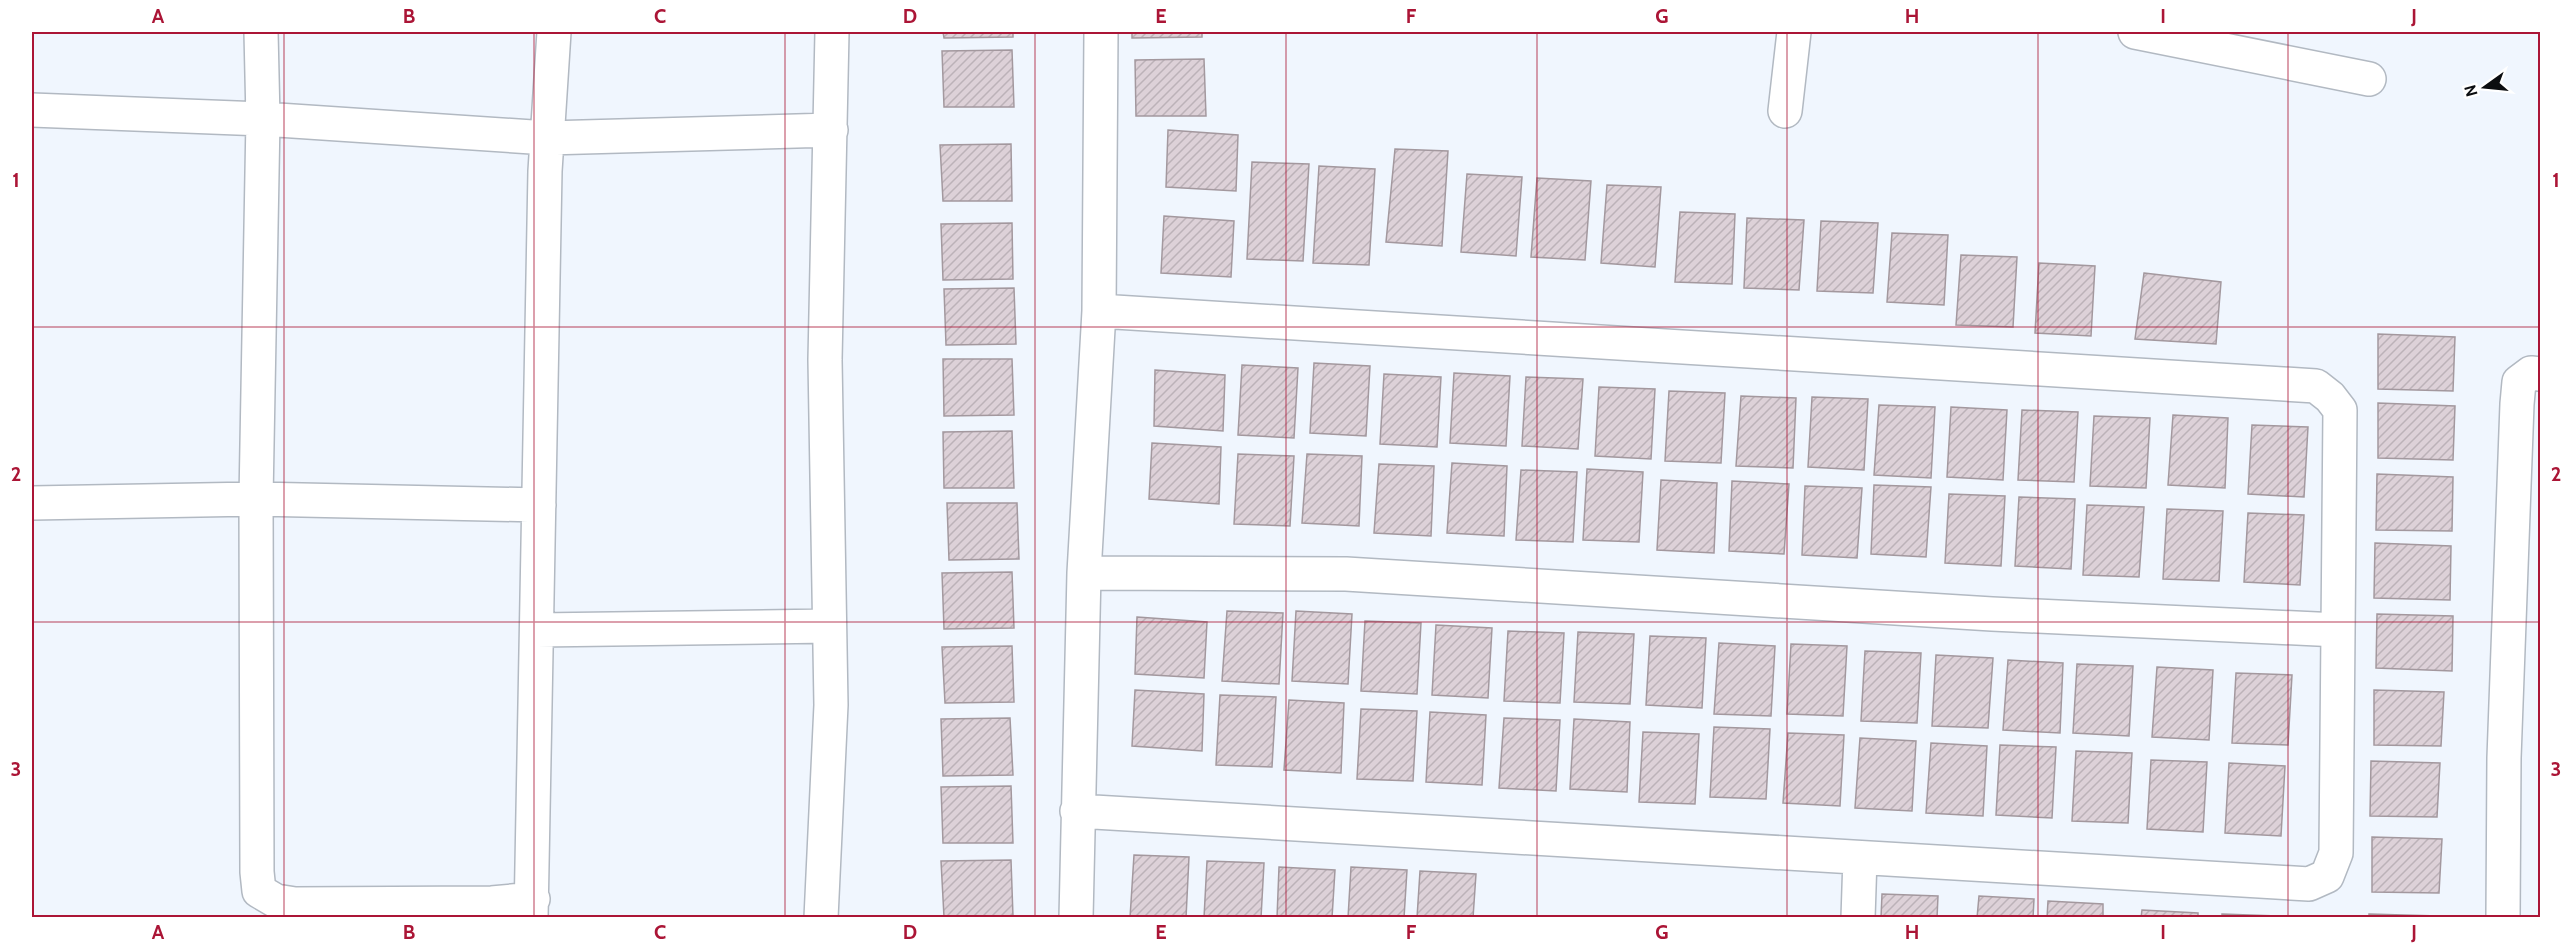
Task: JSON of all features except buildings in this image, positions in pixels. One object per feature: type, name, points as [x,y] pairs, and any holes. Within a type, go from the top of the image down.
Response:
[{"type":"street","points":[[261,32],[263,119],[256,500],[257,872],[259,891],[276,901],[295,904],[492,903],[532,908],[547,138],[554,32]]},
{"type":"street","points":[[821,918],[831,705],[825,360],[832,32]]},
{"type":"street","points":[[1076,918],[1084,573],[1099,312],[1101,32]]},
{"type":"street","points":[[1785,111],[1794,32]]},
{"type":"street","points":[[2137,32],[2369,79]]},
{"type":"street","points":[[32,110],[263,119],[547,138],[831,130]]},
{"type":"street","points":[[1077,811],[2309,884],[2327,876],[2336,853],[2340,410],[2330,397],[2316,386],[1099,312]]},
{"type":"street","points":[[2503,918],[2504,758],[2517,404],[2519,382],[2531,373],[2541,374]]},
{"type":"street","points":[[32,503],[256,500],[539,506]]},
{"type":"street","points":[[1084,573],[1346,574],[1981,613],[2338,630]]},
{"type":"street","points":[[537,630],[829,626]]},
{"type":"street","points":[[1858,918],[1860,858]]}]
